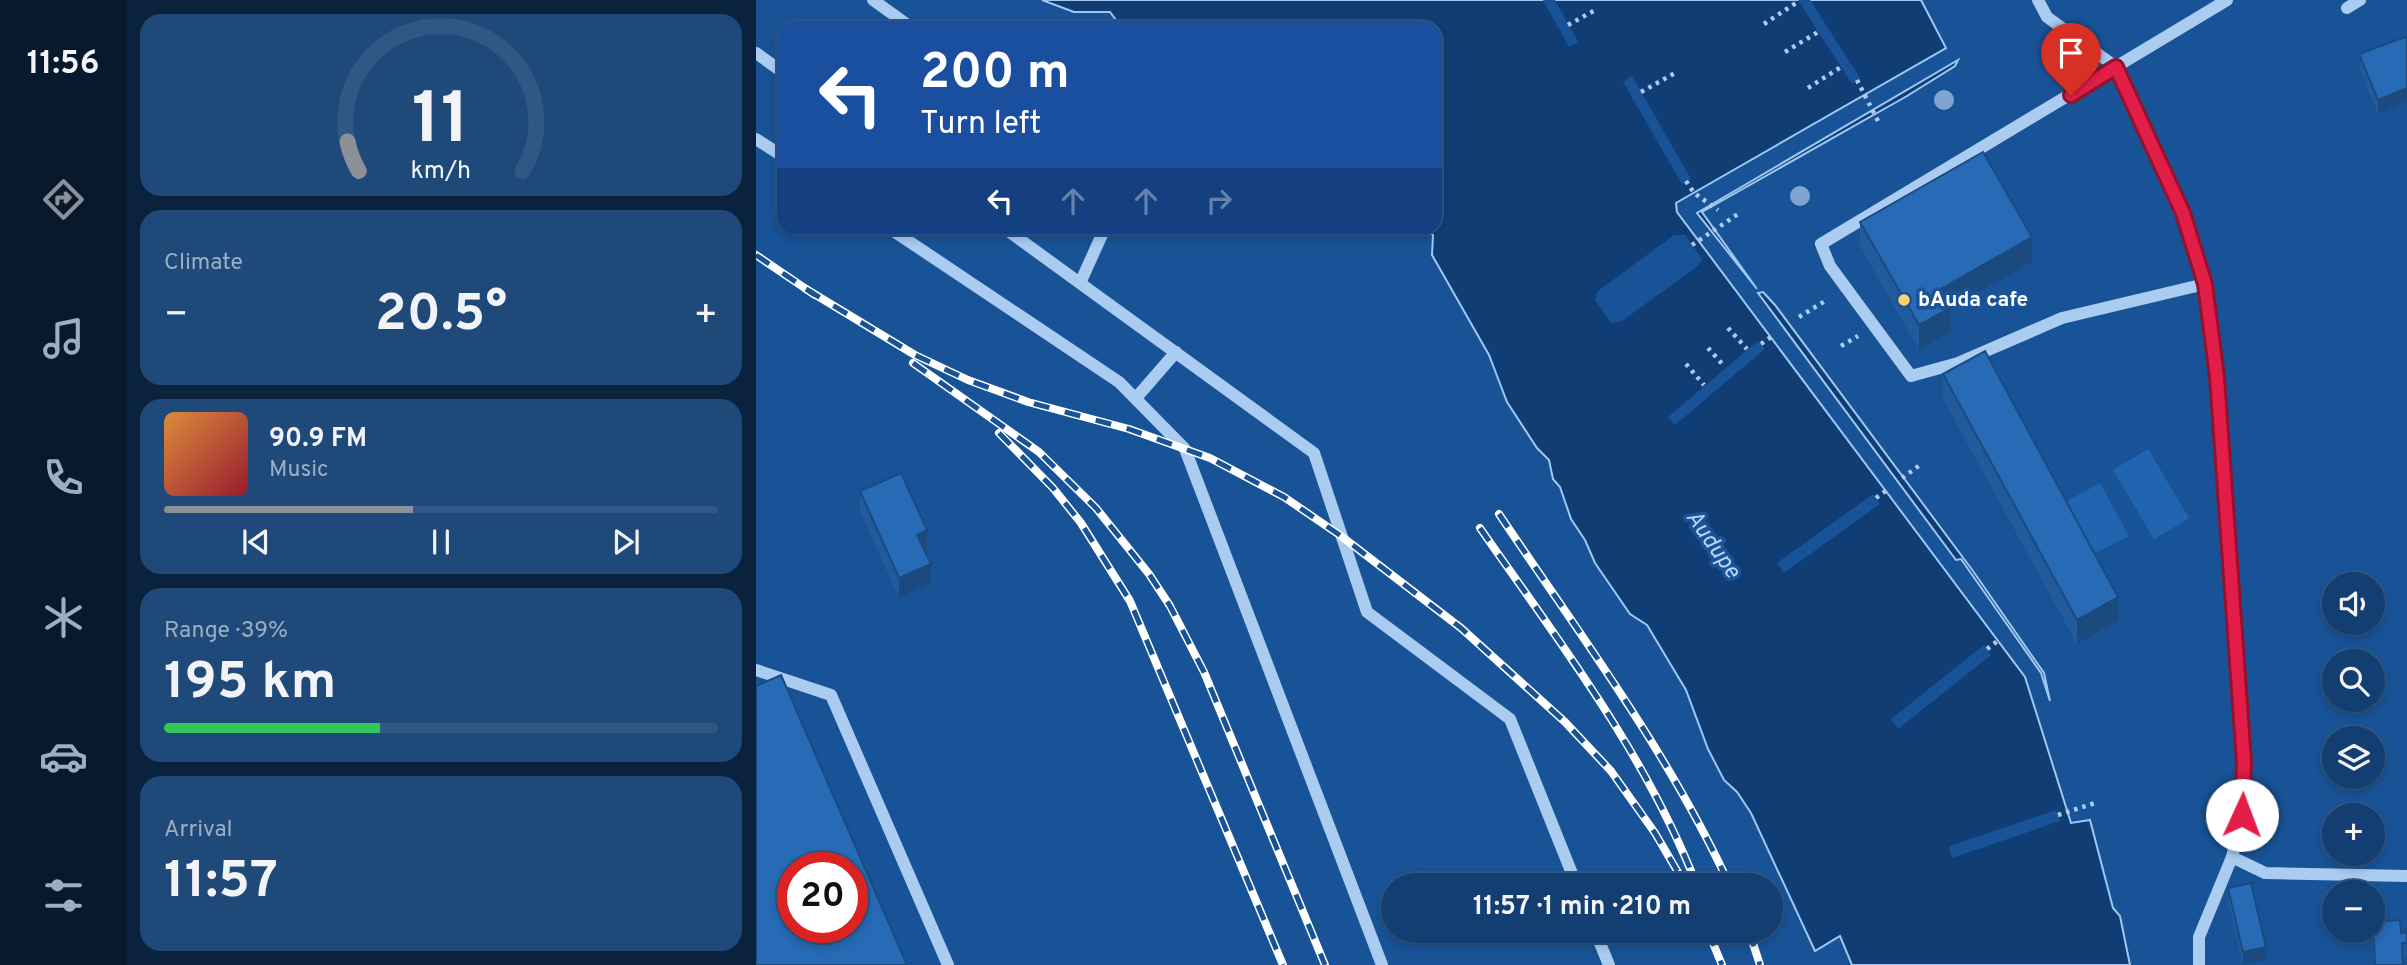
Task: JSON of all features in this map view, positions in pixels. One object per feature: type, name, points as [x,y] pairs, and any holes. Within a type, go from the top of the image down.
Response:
[{"type":"lane","points":[[873,0],[902,21]]},
{"type":"lane","points":[[2038,0],[2047,17],[2116,67],[2183,213],[2205,284],[2217,377],[2244,762],[2242,815],[2232,857],[2199,937],[2199,965]]},
{"type":"lane","points":[[2205,284],[2062,318],[1958,363],[1911,376],[1830,266],[1821,244],[2227,0]]},
{"type":"lane","points":[[2347,8],[2360,0]]},
{"type":"lane","points":[[756,54],[777,68]]},
{"type":"lane","points":[[756,139],[777,153]]},
{"type":"lane","points":[[899,235],[1119,382],[1185,449],[1382,965]]},
{"type":"lane","points":[[1014,235],[1314,453],[1367,612],[1510,719],[1572,873]]},
{"type":"lane","points":[[1081,281],[1102,235]]},
{"type":"lane","points":[[1136,398],[1176,352]]},
{"type":"lane","points":[[756,670],[831,695],[948,965]]},
{"type":"lane","points":[[2232,857],[2265,873],[2407,876]]},
{"type":"lane","points":[[1600,943],[1609,965]]},
{"type":"path","points":[[1764,24],[1799,1]]},
{"type":"path","points":[[1568,25],[1597,9]]},
{"type":"path","points":[[1785,52],[1818,32]]},
{"type":"path","points":[[1808,88],[1841,67]]},
{"type":"path","points":[[1641,92],[1675,73]]},
{"type":"path","points":[[1857,80],[1881,125]]},
{"type":"path","points":[[1686,181],[1694,193],[1718,209]]},
{"type":"path","points":[[1692,245],[1738,214]]},
{"type":"path","points":[[1799,317],[1825,301]]},
{"type":"path","points":[[1728,328],[1747,349]]},
{"type":"path","points":[[1760,344],[1771,337]]},
{"type":"path","points":[[1708,348],[1726,368]]},
{"type":"path","points":[[1686,364],[1704,386]]},
{"type":"path","points":[[1902,478],[1920,465]]},
{"type":"path","points":[[1876,498],[1887,489]]},
{"type":"path","points":[[1987,649],[1999,640]]},
{"type":"path","points":[[2058,815],[2095,803]]},
{"type":"shaded area","points":[[2148,449],[2189,518],[2154,539],[2113,470]]},
{"type":"shaded area","points":[[2100,483],[2129,536],[2090,556],[2062,504]]},
{"type":"water","name":"Audupe","points":[[1042,0],[1921,0],[1946,48],[1676,203],[1677,212],[2025,677],[2071,823],[2090,820],[2113,908],[2120,916],[2130,965],[1852,965],[1840,936],[1815,951],[1783,882],[1783,873],[1779,873],[1751,813],[1737,792],[1724,780],[1708,749],[1686,690],[1647,625],[1630,614],[1595,563],[1585,540],[1571,519],[1560,487],[1553,479],[1549,460],[1537,448],[1507,402],[1489,355],[1432,255],[1433,235],[1442,235],[1442,21],[1117,21],[1110,12],[1074,12]]},
{"type":"water","points":[[1958,60],[1955,66],[1907,96],[1702,212],[1757,289],[1697,213]]},
{"type":"water","points":[[1763,292],[1973,571],[2044,673],[2050,701],[2041,673],[1961,559],[1956,560],[1758,293]]},
{"type":"pier","points":[[1543,0],[1555,0],[1578,42],[1569,47]]},
{"type":"pier","points":[[1798,0],[1810,0],[1860,78],[1852,84]]},
{"type":"pier","points":[[1632,76],[1691,179],[1682,184],[1623,82]]},
{"type":"pier","points":[[1674,235],[1685,235],[1702,259],[1698,266],[1622,321],[1611,323],[1595,300],[1598,291]]},
{"type":"pier","points":[[1758,341],[1765,349],[1675,425],[1668,417]]},
{"type":"pier","points":[[1873,494],[1880,504],[1784,573],[1777,563]]},
{"type":"pier","points":[[1984,645],[1991,655],[1898,729],[1891,719]]},
{"type":"pier","points":[[2056,810],[2060,821],[1952,858],[1949,846]]},
{"type":"building","points":[[2405,37],[2407,88],[2378,100],[2359,54]]},
{"type":"building","points":[[1983,152],[2032,237],[1941,289],[1951,307],[1919,325],[1860,222]]},
{"type":"building","points":[[1985,351],[2118,597],[2077,620],[1943,374]]},
{"type":"building","points":[[901,473],[927,530],[917,535],[931,564],[899,578],[860,491]]},
{"type":"building","points":[[781,675],[858,852],[777,852],[777,943],[868,943],[868,875],[907,965],[756,965],[756,686]]},
{"type":"building","points":[[2251,883],[2266,947],[2243,952],[2228,888]]},
{"type":"building","points":[[2400,920],[2401,933],[2407,932],[2407,943],[2402,943],[2403,965],[2375,965],[2374,943],[2385,943],[2385,921]]},
{"type":"railway","points":[[756,255],[815,295]]},
{"type":"railway","points":[[806,289],[915,355],[968,380],[1028,402],[1129,429],[1210,458],[1284,497],[1341,536],[1461,628],[1565,722],[1611,771],[1655,833],[1678,873]]},
{"type":"railway","points":[[913,363],[1039,452],[1096,508],[1149,574],[1170,606],[1204,672],[1325,965]]},
{"type":"railway","points":[[999,433],[1053,488],[1081,523],[1130,601],[1283,965]]},
{"type":"railway","points":[[1499,514],[1622,695],[1680,789],[1724,873]]},
{"type":"railway","points":[[1480,528],[1570,657],[1627,745],[1653,791],[1691,873]]},
{"type":"railway","points":[[1713,943],[1722,965]]},
{"type":"railway","points":[[1753,943],[1760,965]]},
{"type":"place","name":"bAuda cafe","points":[[1904,300]]},
{"type":"route","points":[[2071,95],[2116,67],[2183,213],[2205,284],[2217,377],[2244,762],[2242,815]]}]
